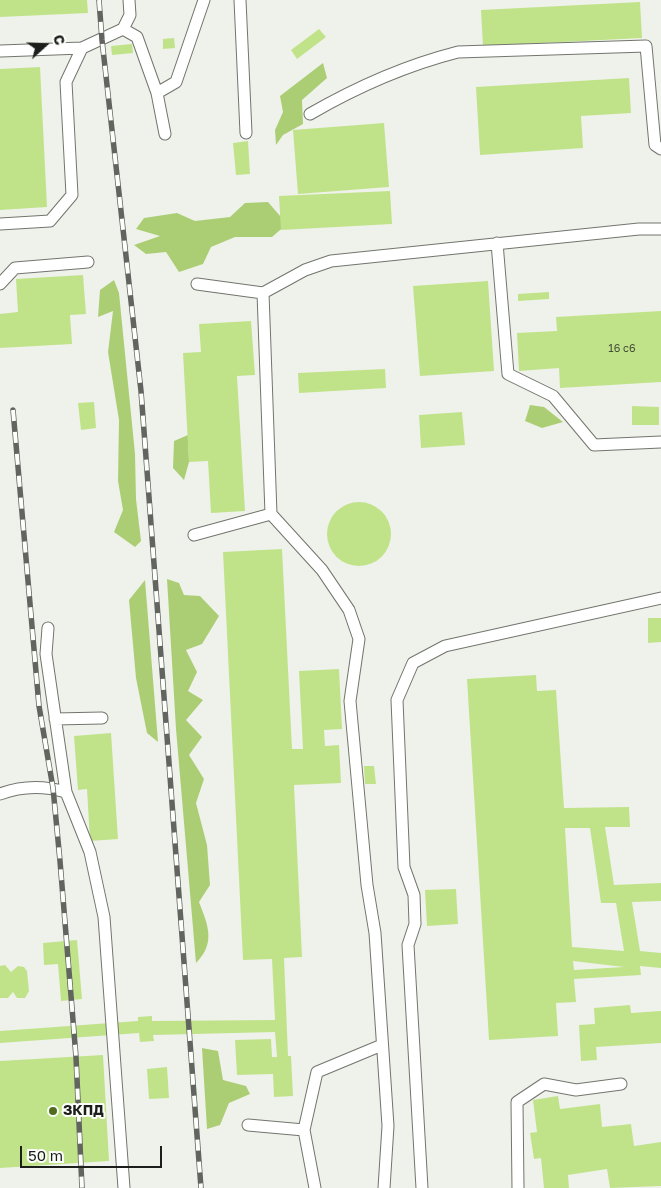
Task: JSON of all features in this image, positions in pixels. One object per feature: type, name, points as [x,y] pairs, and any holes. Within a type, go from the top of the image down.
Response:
[{"type":"lane","points":[[0,51],[82,48],[123,29],[130,15],[129,0]]},
{"type":"lane","points":[[157,94],[176,82],[204,0]]},
{"type":"lane","points":[[240,0],[246,133]]},
{"type":"lane","points":[[123,29],[137,36],[157,94],[165,134]]},
{"type":"lane","points":[[310,114],[395,73],[430,59],[458,52],[646,46],[656,145],[661,149]]},
{"type":"lane","points":[[0,224],[50,221],[72,195],[66,82],[82,48]]},
{"type":"lane","points":[[196,284],[263,294],[304,270],[332,262],[497,242],[639,229],[661,229]]},
{"type":"lane","points":[[497,242],[508,374],[553,396],[594,445],[661,442]]},
{"type":"lane","points":[[0,284],[15,268],[88,262]]},
{"type":"lane","points":[[263,294],[271,514],[322,570],[349,610],[359,639],[350,701],[374,934],[388,1126],[384,1188]]},
{"type":"lane","points":[[194,535],[271,514]]},
{"type":"lane","points":[[422,1188],[408,945],[415,924],[414,896],[404,867],[397,700],[413,663],[445,646],[661,598]]},
{"type":"lane","points":[[48,628],[46,654],[66,792],[90,852],[104,917],[124,1188]]},
{"type":"lane","points":[[55,719],[102,718]]},
{"type":"lane","points":[[0,794],[14,788],[53,788],[66,792]]},
{"type":"lane","points":[[315,1188],[304,1130],[317,1072],[382,1045]]},
{"type":"lane","points":[[518,1188],[517,1102],[544,1084],[576,1090],[621,1084]]},
{"type":"lane","points":[[248,1125],[304,1130]]},
{"type":"green space","points":[[323,63],[327,78],[302,100],[303,124],[283,135],[276,145],[275,130],[283,112],[280,96]]},
{"type":"green space","points":[[268,202],[287,224],[272,237],[235,237],[211,247],[203,264],[179,272],[166,252],[146,254],[134,245],[160,236],[136,229],[144,218],[177,213],[195,221],[230,217],[245,203]]},
{"type":"green space","points":[[114,280],[119,293],[135,454],[136,499],[141,541],[135,547],[114,532],[123,510],[118,481],[119,420],[108,352],[113,311],[98,317],[100,290]]},
{"type":"green space","points":[[530,405],[544,407],[563,422],[542,428],[525,421]]},
{"type":"green space","points":[[188,435],[189,462],[184,480],[173,468],[174,441]]},
{"type":"green space","points":[[167,579],[179,583],[184,595],[200,596],[219,616],[202,644],[186,650],[197,672],[188,691],[203,700],[186,720],[202,737],[189,755],[204,779],[196,803],[207,845],[210,885],[199,902],[207,926],[208,941],[202,956],[196,963],[176,729]]},
{"type":"green space","points":[[145,580],[158,742],[147,733],[136,678],[129,600]]},
{"type":"green space","points":[[202,1048],[218,1051],[223,1080],[246,1086],[250,1094],[229,1103],[220,1125],[207,1129]]},
{"type":"building","points":[[0,0],[87,0],[88,13],[0,17]]},
{"type":"building","points":[[640,2],[642,38],[483,46],[481,10]]},
{"type":"building","points":[[319,29],[326,37],[297,59],[291,50]]},
{"type":"building","points":[[174,38],[175,48],[163,49],[163,39]]},
{"type":"building","points":[[132,44],[133,53],[112,55],[111,46]]},
{"type":"building","points":[[40,67],[47,207],[0,210],[0,69]]},
{"type":"building","points":[[629,78],[631,113],[581,116],[583,148],[480,155],[476,87]]},
{"type":"building","points":[[384,123],[389,187],[298,194],[293,130]]},
{"type":"building","points":[[248,141],[250,174],[236,175],[233,143]]},
{"type":"building","points":[[390,191],[392,224],[281,230],[279,196]]},
{"type":"building","points":[[83,275],[86,314],[70,315],[72,344],[0,348],[0,314],[18,312],[16,279]]},
{"type":"building","points":[[488,281],[494,371],[420,376],[413,286]]},
{"type":"building","points":[[549,292],[549,299],[518,301],[518,294]]},
{"type":"building","points":[[661,311],[661,382],[560,388],[559,368],[519,371],[517,333],[557,331],[556,317]]},
{"type":"building","points":[[251,321],[255,375],[237,376],[245,511],[211,513],[208,461],[189,462],[183,353],[201,352],[199,324]]},
{"type":"building","points":[[385,369],[386,388],[299,393],[298,373]]},
{"type":"building","points":[[94,402],[96,428],[81,430],[78,403]]},
{"type":"building","points":[[632,406],[659,407],[659,425],[632,425]]},
{"type":"building","points":[[462,412],[465,445],[421,448],[419,415]]},
{"type":"building","points":[[359,502],[377,508],[385,516],[391,534],[385,552],[377,560],[359,566],[341,560],[333,552],[327,534],[333,516],[341,508]]},
{"type":"building","points":[[282,549],[292,749],[303,749],[299,671],[339,669],[342,729],[324,730],[325,746],[339,745],[341,783],[294,785],[302,957],[284,958],[288,1056],[291,1056],[293,1096],[274,1097],[273,1074],[237,1075],[235,1040],[271,1039],[272,1057],[277,1057],[275,1032],[153,1035],[154,1041],[140,1042],[139,1033],[0,1043],[0,1031],[138,1021],[138,1017],[152,1016],[152,1021],[275,1020],[272,959],[243,960],[223,552]]},
{"type":"building","points":[[648,618],[661,618],[661,642],[648,643]]},
{"type":"building","points":[[536,675],[537,691],[556,690],[564,808],[629,807],[630,827],[605,827],[614,885],[661,883],[661,901],[632,902],[640,951],[661,953],[661,968],[640,966],[641,975],[574,979],[576,1002],[556,1003],[558,1036],[489,1040],[467,679]],"holes":[[[565,828],[590,828],[601,903],[616,903],[624,951],[572,947]],[[573,961],[624,967],[574,970]]]},
{"type":"building","points":[[111,733],[118,839],[90,841],[87,789],[78,790],[74,736]]},
{"type":"building","points":[[364,766],[374,766],[376,784],[365,784]]},
{"type":"building","points":[[456,889],[458,924],[427,926],[425,890]]},
{"type":"building","points":[[77,940],[82,999],[61,1001],[58,964],[44,965],[43,943]]},
{"type":"building","points":[[5,965],[11,972],[18,966],[24,967],[27,971],[29,991],[25,998],[17,998],[13,992],[8,998],[0,998],[0,966]]},
{"type":"building","points":[[630,1005],[631,1013],[661,1011],[661,1043],[596,1047],[597,1060],[581,1061],[579,1025],[595,1024],[594,1008]]},
{"type":"building","name":"ЗКПД","points":[[103,1055],[109,1161],[0,1168],[0,1061]]},
{"type":"building","points":[[167,1067],[169,1098],[149,1099],[147,1069]]},
{"type":"building","points":[[558,1096],[560,1109],[600,1104],[602,1127],[631,1124],[634,1146],[661,1142],[661,1186],[610,1188],[607,1169],[568,1175],[569,1188],[544,1188],[541,1158],[534,1159],[530,1133],[537,1132],[533,1100]]},
{"type":"railway","points":[[99,0],[141,391],[201,1188]]},
{"type":"railway","points":[[13,410],[39,706],[53,788],[60,861],[76,1057],[82,1188]]},
{"type":"place","name":"ЗКПД","points":[[53,1111]]}]
